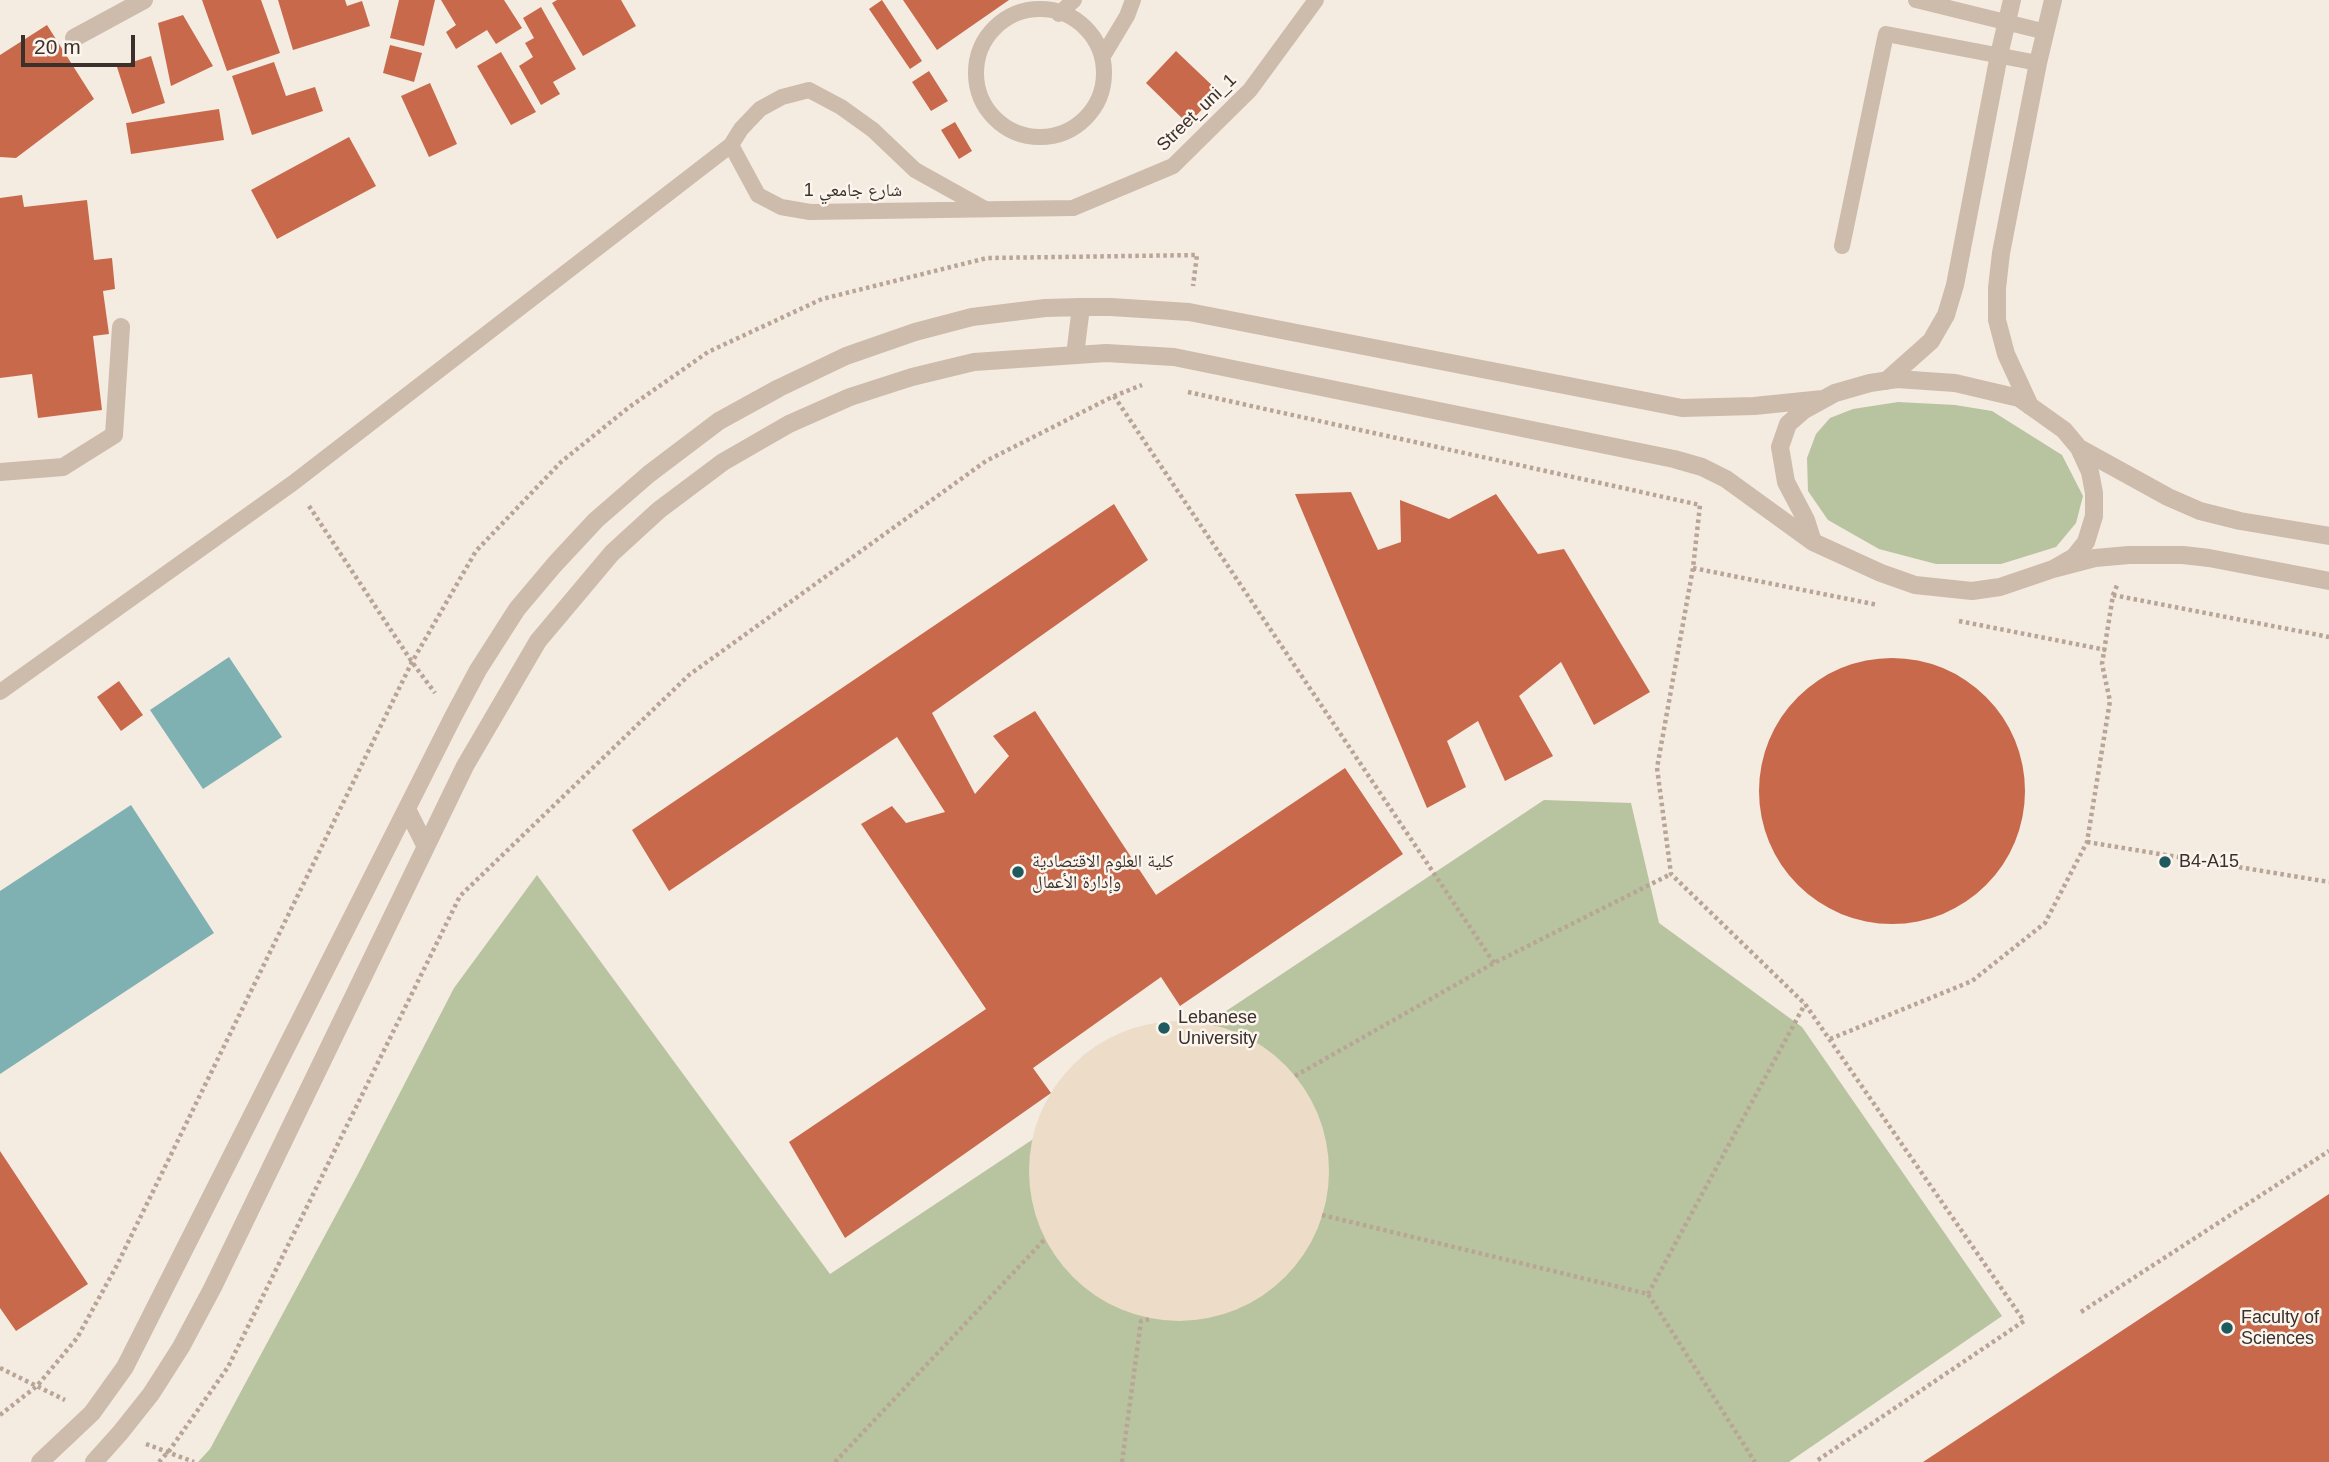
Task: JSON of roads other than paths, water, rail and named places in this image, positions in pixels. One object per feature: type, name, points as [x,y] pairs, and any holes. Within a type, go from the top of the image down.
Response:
[{"type":"street","points":[[74,38],[144,0]]},
{"type":"street","points":[[1886,381],[1931,341],[1946,315],[1955,285],[2012,0]]},
{"type":"street","points":[[2030,406],[2006,355],[1997,320],[1997,288],[2001,253],[2053,0]]},
{"type":"street","points":[[40,1462],[92,1413],[125,1367],[453,717],[478,670],[517,609],[596,520],[649,474],[719,421],[846,356],[915,332],[972,317],[1045,308],[1081,307],[1189,312],[1682,408],[1754,406],[1823,399]]},
{"type":"street","points":[[1075,355],[1081,307]]},
{"type":"street","points":[[0,472],[64,467],[114,436],[121,327]]},
{"type":"street","points":[[94,1462],[151,1394],[214,1287],[465,766],[538,641],[612,553],[659,510],[723,462],[789,424],[850,397],[912,377],[974,362],[1106,353],[1174,357],[1674,459],[1702,467],[1726,479],[1813,542],[1881,573],[1915,585],[1972,591],[2000,587],[2095,558],[2129,555],[2209,558],[2329,581]]},
{"type":"street","points":[[1813,542],[1807,520],[1786,482],[1780,447],[1788,424],[1804,410],[1835,393],[1886,381],[1924,379],[2020,398],[2064,430],[2079,448],[2090,472],[2095,493],[2094,516],[2086,542],[2074,557],[2053,569]]},
{"type":"street","points":[[2079,448],[2168,498],[2200,512],[2329,536]]},
{"type":"street","points":[[407,809],[426,847]]},
{"type":"lane","points":[[1059,14],[1074,0]]},
{"type":"lane","points":[[1103,56],[1080,22],[1042,8],[1003,19],[978,50],[977,91],[999,125],[1037,139],[1076,128],[1101,96],[1103,56],[1127,16],[1133,0]]},
{"type":"lane","name":"Street_uni_1","points":[[985,209],[1073,208],[1173,166],[1250,90],[1316,0]]},
{"type":"lane","points":[[1916,0],[2046,32]]},
{"type":"lane","points":[[1842,246],[1886,34],[2038,64]]},
{"type":"lane","name":"شارع جامعي 1","points":[[809,90],[841,107],[873,130],[915,170],[985,209],[810,212],[781,207],[758,195],[731,145],[741,129],[760,109],[782,97],[809,90]]},
{"type":"lane","points":[[0,692],[293,483],[731,145]]},
{"type":"water","points":[[229,657],[282,737],[203,789],[150,710]]},
{"type":"water","points":[[131,805],[214,933],[0,1074],[0,891]]},
{"type":"place","name":"B4-A15","points":[[2165,862]]},
{"type":"place","name":"كلية العلوم الاقتصادية وإدارة الأعمال","points":[[1018,872]]},
{"type":"place","name":"Lebanese University","points":[[1164,1028]]},
{"type":"place","name":"Faculty of Sciences","points":[[2227,1328]]}]
